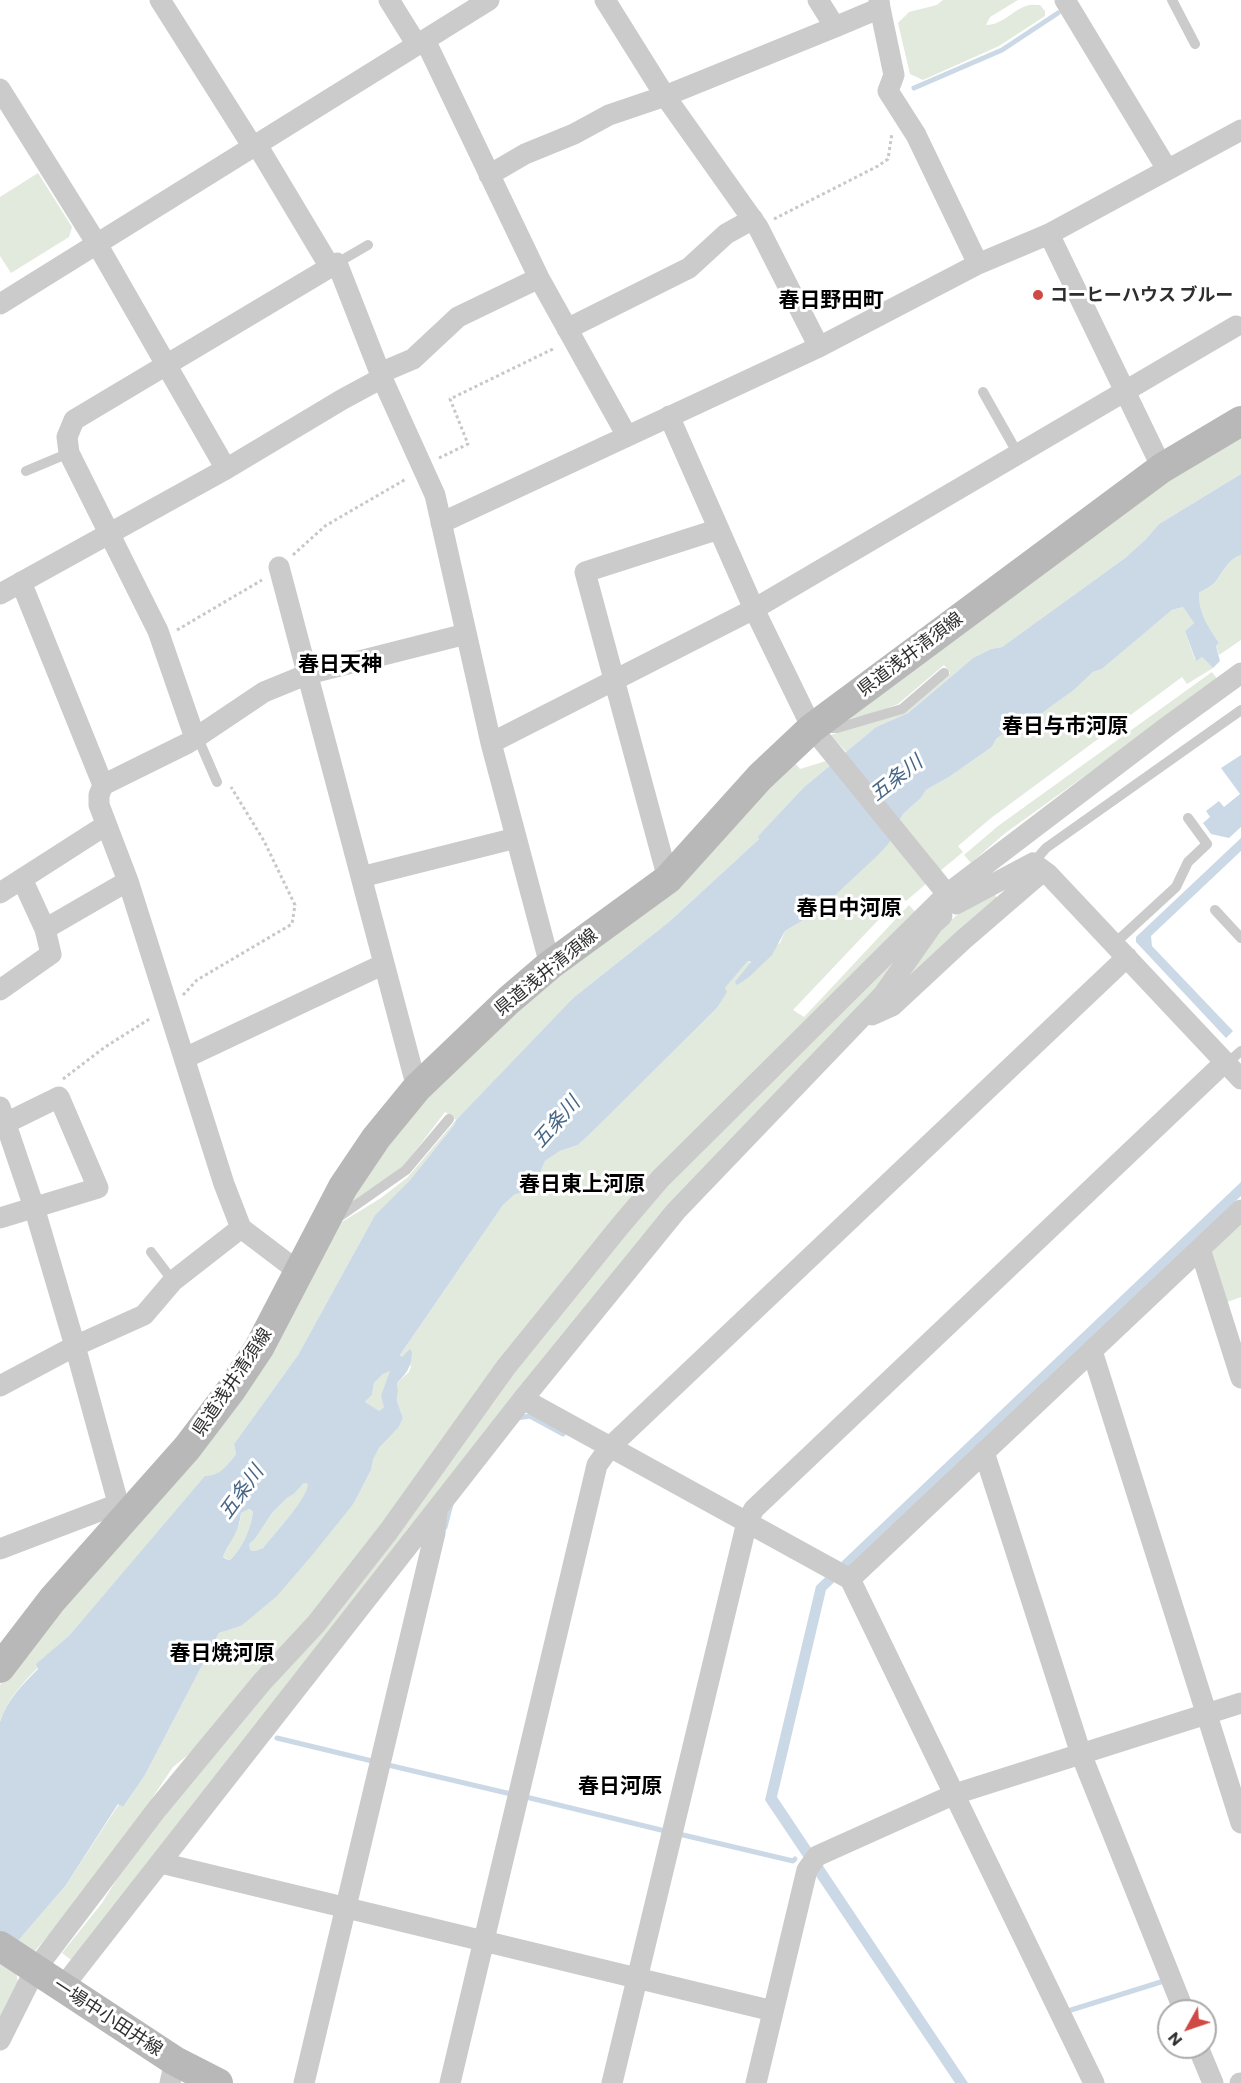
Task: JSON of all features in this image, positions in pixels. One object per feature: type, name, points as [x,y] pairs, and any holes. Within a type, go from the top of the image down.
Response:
[{"type":"main road","name":"県道浅井清須線","points":[[0,1668],[120,1513],[187,1448],[231,1390],[259,1348],[343,1187],[376,1138],[417,1088],[509,1000],[550,965],[668,879],[760,777],[1162,468],[1241,422]]},
{"type":"main road","name":"一場中小田井線","points":[[0,1946],[62,1988],[173,2072],[218,2083]]},
{"type":"street","points":[[160,0],[334,265],[435,495],[491,743],[550,965]]},
{"type":"street","points":[[389,0],[421,43],[539,278],[627,436]]},
{"type":"street","points":[[0,304],[489,0]]},
{"type":"street","points":[[605,0],[665,96],[753,219],[819,347]]},
{"type":"street","points":[[818,0],[835,27]]},
{"type":"street","points":[[1073,3],[1167,169]]},
{"type":"street","points":[[489,175],[525,154],[574,134],[609,115],[665,96],[835,27],[880,4],[894,75],[888,91],[916,135],[978,264]]},
{"type":"street","points":[[0,89],[97,244],[226,469]]},
{"type":"street","points":[[441,524],[819,347],[978,264],[1049,234],[1241,131]]},
{"type":"street","points":[[567,329],[689,268],[726,234],[753,219]]},
{"type":"street","points":[[1049,234],[1162,468]]},
{"type":"street","points":[[196,737],[159,631],[69,453],[67,437],[74,420],[334,265]]},
{"type":"street","points":[[0,594],[226,469],[413,359],[458,317],[539,278]]},
{"type":"street","points":[[491,743],[754,609],[1236,326]]},
{"type":"street","points":[[669,416],[754,609],[817,734],[948,895]]},
{"type":"street","points":[[668,879],[585,572],[719,529]]},
{"type":"street","points":[[279,567],[417,1088]]},
{"type":"street","points":[[21,582],[103,785]]},
{"type":"street","points":[[299,1272],[241,1228],[224,1184],[128,881],[99,805],[99,795],[103,785],[188,743],[264,692],[308,674],[466,634]]},
{"type":"street","points":[[0,2040],[30,1967],[262,1682],[323,1615],[388,1532],[506,1367],[660,1179],[948,895],[1241,673]]},
{"type":"street","points":[[0,893],[106,825]]},
{"type":"street","points":[[362,877],[516,838]]},
{"type":"street","points":[[62,1988],[523,1399],[676,1210],[883,995],[933,924],[948,895],[1038,867]]},
{"type":"street","points":[[612,2083],[747,1522],[754,1509],[1233,1064],[1038,867]]},
{"type":"street","points":[[855,1022],[892,1006],[1038,867]]},
{"type":"street","points":[[0,990],[51,954],[45,929],[22,879]]},
{"type":"street","points":[[45,929],[128,881]]},
{"type":"street","points":[[450,2083],[597,1465],[610,1447],[1120,951]]},
{"type":"street","points":[[185,1058],[384,964]]},
{"type":"street","points":[[0,1218],[34,1208],[98,1188],[60,1097],[3,1115],[34,1208],[75,1346],[120,1513],[0,1549]]},
{"type":"street","points":[[841,1574],[984,1452],[1241,1210]]},
{"type":"street","points":[[0,1386],[75,1346],[144,1315],[173,1281],[241,1228]]},
{"type":"street","points":[[1200,1248],[1241,1378]]},
{"type":"street","points":[[1092,1351],[1241,1823]]},
{"type":"street","points":[[523,1399],[841,1574],[955,1794],[1094,2083]]},
{"type":"street","points":[[984,1452],[1081,1754],[1179,1999]]},
{"type":"street","points":[[304,2083],[435,1533],[437,1511]]},
{"type":"street","points":[[756,2083],[812,1863],[955,1794],[1241,1703]]},
{"type":"street","points":[[161,1863],[773,2011]]},
{"type":"street","points":[[1203,2059],[1213,2083]]},
{"type":"lane","points":[[1172,0],[1196,44]]},
{"type":"lane","points":[[334,265],[368,245]]},
{"type":"lane","points":[[983,392],[1018,454]]},
{"type":"lane","points":[[26,471],[69,453]]},
{"type":"lane","points":[[817,734],[902,709],[944,673]]},
{"type":"lane","points":[[1038,867],[1046,848],[1241,710]]},
{"type":"lane","points":[[196,737],[217,782]]},
{"type":"lane","points":[[1120,951],[1176,887],[1188,862],[1207,844],[1188,818]]},
{"type":"lane","points":[[1215,910],[1241,939]]},
{"type":"lane","points":[[321,1230],[406,1170],[449,1119]]},
{"type":"lane","points":[[151,1252],[173,1281]]},
{"type":"shaded area","points":[[943,0],[1018,0],[990,17],[986,25],[997,23],[1029,5],[1040,5],[1045,11],[1045,16],[999,46],[923,80],[910,74],[898,23],[909,12],[937,5]]},
{"type":"shaded area","points":[[38,173],[72,227],[69,237],[11,273],[0,256],[0,197]]},
{"type":"shaded area","points":[[1241,436],[1241,474],[1159,524],[1125,558],[1002,647],[991,649],[973,658],[908,713],[876,727],[846,752],[831,735],[904,710],[950,673],[944,665],[898,704],[874,713],[844,720],[1175,475]]},
{"type":"shaded area","points":[[1241,555],[1241,640],[1219,655],[1216,646],[1219,643],[1202,614],[1199,593],[1214,583],[1230,562]]},
{"type":"shaded area","points":[[1183,607],[1194,623],[1185,631],[1195,660],[1202,657],[1213,668],[1187,684],[1182,677],[991,818],[958,846],[963,852],[940,871],[899,823],[903,814],[921,798],[926,790],[992,747],[996,739],[1007,731],[1031,721],[1074,690],[1093,672],[1102,669],[1172,610]]},
{"type":"shaded area","points":[[1212,672],[1218,680],[1004,834],[971,863],[964,855],[998,826]]},
{"type":"shaded area","points":[[826,761],[829,766],[804,787],[758,836],[760,838],[670,921],[573,998],[456,1120],[445,1112],[404,1166],[352,1202],[349,1200],[426,1092],[765,787],[795,763],[800,769]]},
{"type":"shaded area","points":[[891,838],[927,883],[906,901],[901,896],[793,1010],[804,1017],[909,905],[917,914],[756,1077],[208,1739],[173,1767],[99,1877],[34,1952],[18,1941],[66,1885],[119,1804],[123,1807],[145,1775],[219,1633],[241,1626],[354,1503],[371,1470],[372,1459],[399,1427],[403,1418],[397,1401],[397,1383],[409,1372],[411,1366],[400,1355],[503,1205],[514,1195],[527,1190],[537,1180],[545,1161],[560,1151],[578,1145],[717,1008],[726,992],[725,988],[748,961],[751,964],[780,943],[785,931],[817,912]]},
{"type":"shaded area","points":[[994,893],[997,898],[895,990],[944,926],[957,915]]},
{"type":"shaded area","points":[[913,934],[878,990],[680,1197],[74,1962],[62,1953],[102,1903],[137,1847],[515,1366],[633,1220]]},
{"type":"shaded area","points":[[456,1120],[410,1180],[375,1215],[298,1355],[234,1444],[236,1454],[226,1468],[214,1476],[72,1634],[21,1686],[0,1722],[0,1685],[337,1225],[381,1198],[408,1177]]},
{"type":"shaded area","points":[[1241,1220],[1241,1297],[1224,1303],[1211,1249]]},
{"type":"shaded area","points":[[391,1370],[384,1407],[378,1412],[365,1402],[372,1395],[374,1383]]},
{"type":"shaded area","points":[[304,1483],[309,1484],[303,1498],[263,1548],[255,1551],[249,1550],[249,1544],[255,1539],[272,1513]]},
{"type":"shaded area","points":[[248,1509],[253,1512],[252,1518],[242,1544],[230,1560],[223,1557],[240,1522],[241,1513]]},
{"type":"shaded area","points":[[0,1962],[15,1968],[18,1982],[0,2019]]},
{"type":"water","name":"五条川","points":[[1241,474],[1241,555],[1230,562],[1214,583],[1199,593],[1202,614],[1219,643],[1216,646],[1220,661],[1213,668],[1202,657],[1196,661],[1185,631],[1194,623],[1183,607],[1172,610],[1102,669],[1093,672],[1074,690],[1031,721],[1007,731],[996,739],[992,747],[926,790],[921,798],[903,814],[889,843],[878,855],[817,912],[785,931],[772,955],[737,985],[735,982],[751,962],[748,961],[725,988],[727,992],[717,1008],[578,1145],[560,1151],[545,1161],[537,1180],[527,1190],[514,1195],[503,1205],[400,1355],[402,1357],[410,1349],[412,1352],[408,1369],[397,1383],[397,1401],[403,1418],[399,1427],[379,1448],[373,1459],[371,1470],[354,1503],[277,1596],[241,1626],[219,1633],[145,1775],[123,1807],[118,1804],[66,1885],[0,1962],[0,1722],[6,1707],[38,1669],[36,1664],[69,1636],[205,1476],[219,1472],[236,1454],[234,1444],[298,1355],[375,1215],[410,1180],[456,1120],[573,998],[670,921],[759,839],[758,836],[804,787],[876,727],[908,713],[973,658],[991,649],[1002,647],[1125,558],[1159,524]],"holes":[[[390,1371],[381,1396],[384,1407],[379,1411],[365,1402],[372,1395],[374,1383]],[[304,1483],[308,1484],[296,1507],[263,1548],[250,1550],[249,1544],[255,1539],[272,1513]],[[249,1509],[253,1512],[250,1525],[238,1550],[230,1560],[226,1559],[223,1557],[236,1531],[241,1513]]]},
{"type":"water","points":[[1241,755],[1241,827],[1229,838],[1211,834],[1203,823],[1210,817],[1206,811],[1219,801],[1224,807],[1240,794],[1221,768]]},
{"type":"water","points":[[1241,838],[1241,851],[1151,936],[1152,946],[1233,1031],[1226,1038],[1136,942],[1136,937]]},
{"type":"water","points":[[1241,1182],[1241,1196],[826,1590],[777,1797],[968,2083],[955,2083],[765,1800],[816,1586]]},
{"type":"waterway","points":[[914,88],[1002,50],[1058,13]]},
{"type":"waterway","points":[[517,1418],[530,1416],[563,1434]]},
{"type":"waterway","points":[[445,1527],[451,1504]]},
{"type":"waterway","points":[[277,1738],[372,1761]]},
{"type":"waterway","points":[[388,1765],[511,1794]]},
{"type":"waterway","points":[[526,1797],[661,1830]]},
{"type":"waterway","points":[[679,1834],[793,1861],[795,1859]]},
{"type":"waterway","points":[[1071,2010],[1164,1981]]},
{"type":"place","name":"コーヒーハウス ブルー","points":[[1038,295]]},
{"type":"district","name":"春日野田町","points":[[831,300]]},
{"type":"district","name":"春日天神","points":[[340,664]]},
{"type":"district","name":"春日与市河原","points":[[1065,726]]},
{"type":"district","name":"春日中河原","points":[[849,908]]},
{"type":"district","name":"春日東上河原","points":[[582,1184]]},
{"type":"district","name":"春日焼河原","points":[[222,1653]]},
{"type":"district","name":"春日河原","points":[[620,1786]]}]
